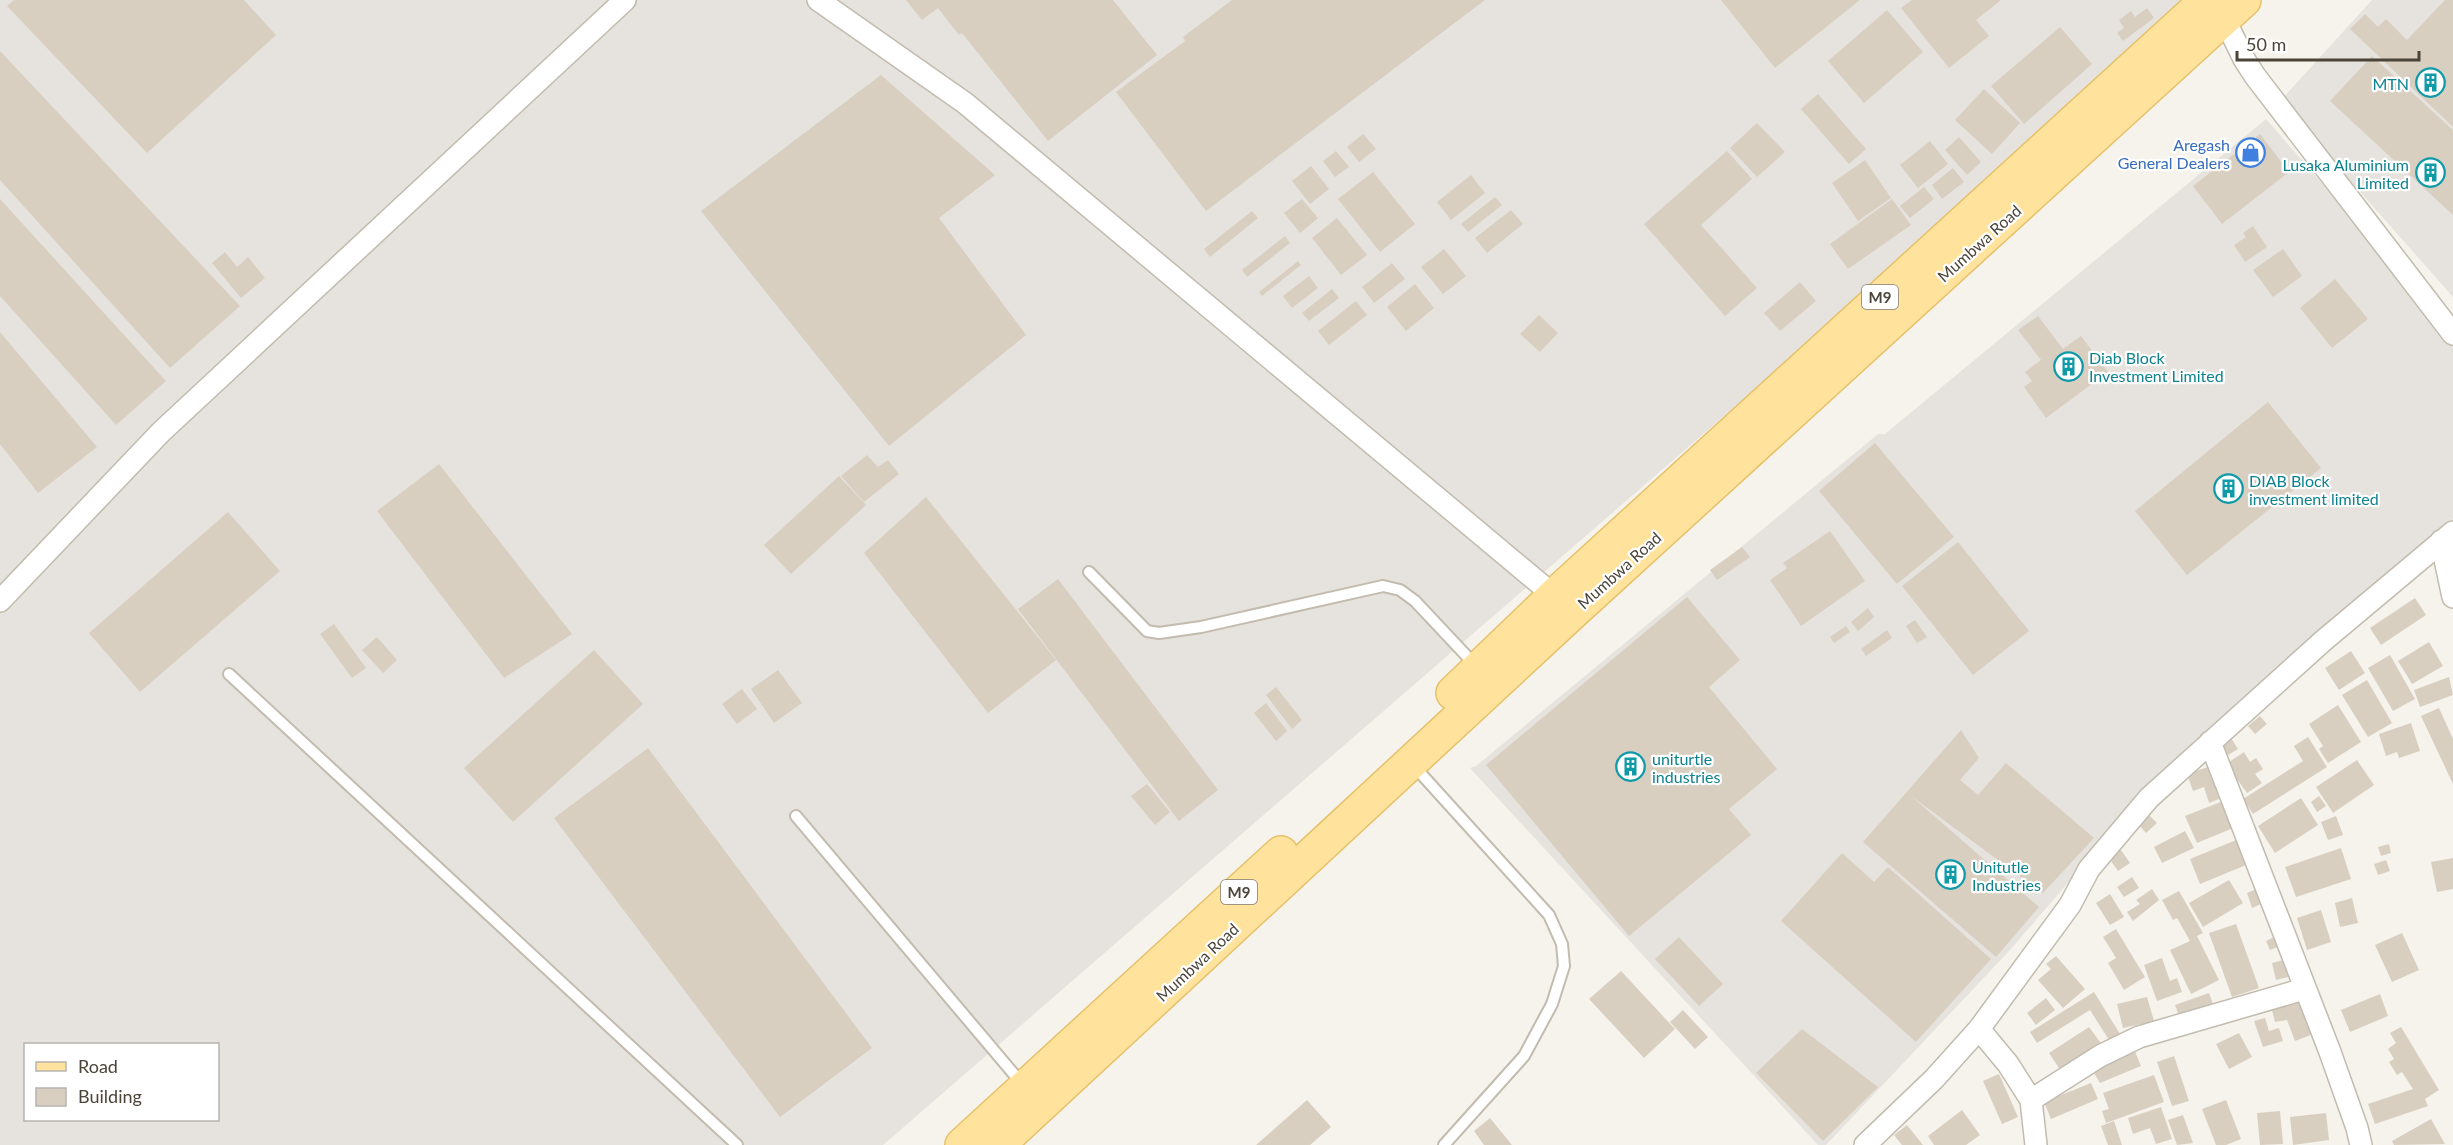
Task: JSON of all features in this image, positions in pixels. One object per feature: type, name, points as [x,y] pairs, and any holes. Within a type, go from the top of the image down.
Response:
[{"type":"main road","name":"Mumbwa Road","points":[[998,1145],[1412,763],[1563,604],[2223,5]]},
{"type":"main road","name":"Mumbwa Road","points":[[962,1145],[1393,751],[1479,669],[1563,604]]},
{"type":"street","points":[[0,601],[161,432],[625,0]]},
{"type":"street","points":[[818,0],[965,103],[1563,604]]},
{"type":"street","points":[[2223,5],[2240,51],[2255,76],[2453,334]]},
{"type":"street","points":[[2447,537],[2453,597]]},
{"type":"street","points":[[1865,1145],[1934,1079],[1979,1029],[2070,905],[2090,869],[2150,798],[2323,641],[2447,537]]},
{"type":"street","points":[[2210,742],[2330,1052],[2361,1145]]},
{"type":"street","points":[[2031,1100],[2100,1056],[2139,1037],[2304,989]]},
{"type":"street","points":[[1979,1029],[2002,1056],[2031,1100],[2036,1145]]},
{"type":"lane","points":[[1089,572],[1146,631],[1159,633],[1201,627],[1383,586],[1400,590],[1415,601],[1479,669]]},
{"type":"lane","points":[[229,674],[737,1145]]},
{"type":"lane","points":[[1412,763],[1549,915],[1562,944],[1564,966],[1552,1004],[1524,1056],[1444,1145]]},
{"type":"lane","points":[[796,816],[1025,1088]]},
{"type":"shaded area","points":[[0,0],[2204,0],[883,1145],[0,1145]]},
{"type":"shaded area","points":[[2372,0],[2453,0],[2453,297],[2280,101]]},
{"type":"shaded area","points":[[2266,119],[2453,334],[2453,519],[2151,787],[2010,950],[1826,1145],[1818,1145],[1470,768],[1476,766],[1878,434],[1885,434]]},
{"type":"building","points":[[14,0],[244,0],[276,35],[147,153],[7,6]]},
{"type":"building","points":[[906,0],[1113,0],[1157,55],[1048,141],[962,33],[959,35],[938,8],[922,20]]},
{"type":"building","points":[[1232,0],[1485,0],[1206,211],[1116,92],[1185,41],[1183,37]]},
{"type":"building","points":[[1721,0],[1860,0],[1775,68]]},
{"type":"building","points":[[1912,0],[2001,0],[1976,20],[1989,36],[1949,68],[1901,8]]},
{"type":"building","name":"MTN","points":[[2445,0],[2453,0],[2453,127],[2350,29],[2365,14],[2378,27],[2386,19],[2407,40]]},
{"type":"building","points":[[2147,8],[2154,18],[2123,41],[2117,33],[2124,28],[2119,20],[2131,11],[2135,17]]},
{"type":"building","points":[[1887,10],[1923,52],[1864,103],[1828,61]]},
{"type":"building","points":[[2060,27],[2092,64],[2024,124],[1991,86]]},
{"type":"building","points":[[0,51],[240,306],[170,368],[0,180]]},
{"type":"building","name":"Lusaka Aluminium Limited","points":[[2372,56],[2453,130],[2453,215],[2330,101]]},
{"type":"building","points":[[881,75],[995,175],[939,218],[1026,335],[889,446],[701,211]]},
{"type":"building","points":[[1984,89],[2020,123],[1992,154],[1955,120]]},
{"type":"building","points":[[1818,94],[1866,149],[1849,164],[1801,109]]},
{"type":"building","points":[[1757,123],[1785,152],[1757,177],[1730,148]]},
{"type":"building","points":[[1363,134],[1376,149],[1359,162],[1347,147]]},
{"type":"building","points":[[2260,134],[2289,172],[2222,224],[2193,186]]},
{"type":"building","points":[[1959,137],[1981,162],[1967,175],[1945,150]]},
{"type":"building","points":[[1930,141],[1948,164],[1918,188],[1900,165]]},
{"type":"building","points":[[1336,151],[1349,167],[1335,177],[1323,161]]},
{"type":"building","points":[[1727,151],[1752,179],[1701,225],[1757,288],[1725,316],[1644,224]]},
{"type":"building","points":[[1865,160],[1891,198],[1858,221],[1832,183]]},
{"type":"building","points":[[1311,166],[1329,189],[1310,204],[1292,181]]},
{"type":"building","points":[[1953,168],[1964,182],[1942,199],[1932,185]]},
{"type":"building","points":[[1373,172],[1415,224],[1380,252],[1338,199]]},
{"type":"building","points":[[1471,175],[1485,193],[1451,220],[1437,202]]},
{"type":"building","points":[[1924,187],[1934,199],[1910,218],[1900,206]]},
{"type":"building","points":[[1495,197],[1502,205],[1468,232],[1461,224]]},
{"type":"building","points":[[0,199],[166,381],[116,425],[0,296]]},
{"type":"building","points":[[1302,199],[1318,218],[1300,233],[1284,213]]},
{"type":"building","points":[[1892,199],[1911,225],[1848,269],[1830,244]]},
{"type":"building","points":[[1511,210],[1523,224],[1487,253],[1475,238]]},
{"type":"building","points":[[1252,211],[1258,218],[1210,257],[1204,249]]},
{"type":"building","points":[[1337,218],[1367,255],[1341,275],[1312,238]]},
{"type":"building","points":[[2253,226],[2267,247],[2245,262],[2234,245],[2246,237],[2243,233]]},
{"type":"building","points":[[1285,236],[1290,243],[1247,277],[1242,270]]},
{"type":"building","points":[[1444,249],[1466,276],[1443,294],[1421,267]]},
{"type":"building","points":[[2283,249],[2302,276],[2273,297],[2253,270]]},
{"type":"building","points":[[225,252],[237,267],[248,257],[265,278],[241,298],[212,263]]},
{"type":"building","points":[[1298,261],[1301,265],[1262,296],[1259,292]]},
{"type":"building","points":[[1392,263],[1405,279],[1374,303],[1362,287]]},
{"type":"building","points":[[1309,276],[1318,288],[1292,308],[1283,296]]},
{"type":"building","points":[[2335,279],[2368,319],[2332,348],[2300,308]]},
{"type":"building","points":[[1800,282],[1816,301],[1780,331],[1764,313]]},
{"type":"building","points":[[1415,284],[1434,308],[1406,331],[1387,307]]},
{"type":"building","points":[[1332,289],[1339,298],[1309,321],[1302,313]]},
{"type":"building","points":[[1356,301],[1367,315],[1329,345],[1318,331]]},
{"type":"building","points":[[1539,315],[1558,333],[1540,352],[1520,334]]},
{"type":"building","name":"Diab Block Investment Limited","points":[[2038,316],[2063,349],[2081,336],[2108,372],[2046,418],[2024,387],[2032,381],[2025,372],[2041,360],[2018,330]]},
{"type":"building","points":[[0,332],[97,447],[38,493],[0,444]]},
{"type":"building","name":"DIAB Block investment limited","points":[[2268,402],[2321,468],[2187,575],[2135,511]]},
{"type":"building","points":[[1875,443],[1954,537],[1897,584],[1819,491]]},
{"type":"building","points":[[867,455],[878,467],[888,460],[899,474],[864,502],[841,476]]},
{"type":"building","points":[[439,464],[572,634],[504,678],[377,511]]},
{"type":"building","points":[[839,476],[866,505],[791,574],[764,545]]},
{"type":"building","points":[[926,497],[1056,660],[988,713],[864,553]]},
{"type":"building","points":[[228,512],[280,571],[140,692],[89,633]]},
{"type":"building","points":[[1830,531],[1865,581],[1801,626],[1770,580],[1787,568],[1783,563]]},
{"type":"building","points":[[1958,542],[2029,631],[1973,675],[1902,586]]},
{"type":"building","points":[[1742,547],[1750,557],[1717,580],[1710,570]]},
{"type":"building","points":[[1058,579],[1218,790],[1179,821],[1018,609]]},
{"type":"building","name":"uniturtle industries","points":[[1687,597],[1740,660],[1709,687],[1777,769],[1729,809],[1751,835],[1629,936],[1486,765]]},
{"type":"building","points":[[2415,598],[2426,615],[2381,645],[2370,628]]},
{"type":"building","points":[[1868,608],[1874,617],[1858,631],[1851,622]]},
{"type":"building","points":[[1915,620],[1927,637],[1917,643],[1906,626]]},
{"type":"building","points":[[334,624],[366,668],[352,678],[320,634]]},
{"type":"building","points":[[1846,626],[1850,632],[1834,643],[1830,637]]},
{"type":"building","points":[[1887,630],[1892,638],[1866,656],[1861,649]]},
{"type":"building","points":[[377,637],[397,660],[383,673],[362,650]]},
{"type":"building","points":[[2429,642],[2443,666],[2412,684],[2398,661]]},
{"type":"building","points":[[594,650],[643,704],[513,822],[464,768]]},
{"type":"building","points":[[2351,651],[2365,673],[2339,690],[2325,668]]},
{"type":"building","points":[[2390,655],[2415,699],[2393,711],[2368,668]]},
{"type":"building","points":[[778,670],[802,703],[774,723],[751,689]]},
{"type":"building","points":[[2449,677],[2453,695],[2420,707],[2414,690]]},
{"type":"building","points":[[2367,680],[2392,723],[2368,737],[2342,695]]},
{"type":"building","points":[[1276,687],[1302,720],[1292,729],[1266,695]]},
{"type":"building","points":[[742,689],[757,709],[737,724],[722,704]]},
{"type":"building","points":[[1266,703],[1287,731],[1276,741],[1254,713]]},
{"type":"building","points":[[2338,705],[2361,742],[2328,763],[2319,749],[2323,746],[2309,724]]},
{"type":"building","points":[[2439,708],[2453,739],[2453,784],[2421,716]]},
{"type":"building","points":[[2260,716],[2267,724],[2255,734],[2248,726]]},
{"type":"building","points":[[2411,723],[2420,751],[2399,758],[2397,752],[2386,756],[2379,734]]},
{"type":"building","points":[[1961,730],[1979,758],[1960,780],[1978,795],[2006,763],[2094,838],[2043,893],[1911,796],[2039,907],[1996,957],[1863,842]]},
{"type":"building","points":[[2308,737],[2327,767],[2253,814],[2243,799],[2303,761],[2294,746]]},
{"type":"building","points":[[2231,738],[2238,749],[2228,755],[2221,744]]},
{"type":"building","points":[[648,748],[872,1048],[780,1117],[554,818]]},
{"type":"building","points":[[2244,752],[2250,762],[2256,758],[2263,769],[2255,774],[2262,783],[2247,793],[2226,764]]},
{"type":"building","points":[[2357,760],[2374,785],[2333,813],[2316,787]]},
{"type":"building","points":[[2208,767],[2219,799],[2209,803],[2204,787],[2193,791],[2187,774]]},
{"type":"building","points":[[1147,784],[1170,812],[1155,825],[1131,796]]},
{"type":"building","points":[[2319,796],[2326,806],[2317,812],[2311,802]]},
{"type":"building","points":[[2301,798],[2318,825],[2275,853],[2258,826]]},
{"type":"building","points":[[2223,801],[2233,828],[2197,843],[2185,816]]},
{"type":"building","points":[[2148,814],[2157,823],[2146,833],[2138,824]]},
{"type":"building","points":[[2336,816],[2343,835],[2328,840],[2321,822]]},
{"type":"building","points":[[2185,831],[2194,848],[2162,863],[2154,847]]},
{"type":"building","points":[[2241,838],[2251,863],[2200,884],[2190,859]]},
{"type":"building","points":[[2389,844],[2391,853],[2381,856],[2378,847]]},
{"type":"building","points":[[2341,848],[2351,879],[2296,897],[2285,867]]},
{"type":"building","points":[[2121,850],[2130,863],[2118,871],[2109,858]]},
{"type":"building","points":[[1842,853],[1874,882],[1888,867],[1991,959],[1916,1042],[1781,921]]},
{"type":"building","points":[[2453,858],[2453,889],[2437,892],[2431,862]]},
{"type":"building","points":[[2386,860],[2390,871],[2378,875],[2374,864]]},
{"type":"building","points":[[2132,877],[2139,888],[2124,897],[2117,887]]},
{"type":"building","points":[[2229,880],[2243,903],[2203,927],[2189,903]]},
{"type":"building","points":[[2259,888],[2265,902],[2252,908],[2247,893]]},
{"type":"building","points":[[2152,889],[2159,900],[2133,921],[2127,912],[2140,904],[2136,900]]},
{"type":"building","points":[[2179,891],[2203,933],[2197,936],[2219,980],[2191,994],[2170,950],[2190,941],[2177,918],[2173,920],[2162,900]]},
{"type":"building","points":[[2110,894],[2124,917],[2110,925],[2096,903]]},
{"type":"building","points":[[2352,898],[2358,923],[2340,927],[2335,903]]},
{"type":"building","points":[[2321,910],[2331,942],[2307,950],[2297,918]]},
{"type":"building","points":[[2236,924],[2259,988],[2232,997],[2209,933]]},
{"type":"building","points":[[2116,929],[2145,977],[2124,990],[2108,963],[2116,958],[2103,937]]},
{"type":"building","points":[[2402,933],[2419,970],[2392,982],[2375,945]]},
{"type":"building","points":[[2276,936],[2280,946],[2270,950],[2266,941]]},
{"type":"building","points":[[1679,937],[1723,984],[1699,1006],[1655,959]]},
{"type":"building","points":[[2056,956],[2085,989],[2063,1008],[2038,980],[2051,969],[2046,964]]},
{"type":"building","points":[[2162,958],[2170,981],[2177,978],[2182,992],[2157,1001],[2144,965]]},
{"type":"building","points":[[2287,959],[2292,976],[2276,980],[2272,963]]},
{"type":"building","points":[[1621,971],[1675,1029],[1644,1058],[1589,999]]},
{"type":"building","points":[[2094,992],[2120,1034],[2109,1040],[2090,1010],[2037,1043],[2030,1032]]},
{"type":"building","points":[[2209,993],[2216,1012],[2182,1024],[2175,1005]]},
{"type":"building","points":[[2380,994],[2388,1016],[2350,1032],[2341,1010]]},
{"type":"building","points":[[2147,997],[2154,1021],[2123,1028],[2117,1004]]},
{"type":"building","points":[[2046,998],[2055,1010],[2036,1025],[2027,1013]]},
{"type":"building","points":[[2298,1001],[2311,1035],[2295,1041],[2287,1020],[2275,1022],[2272,1010]]},
{"type":"building","points":[[1683,1010],[1708,1037],[1695,1049],[1670,1022]]},
{"type":"building","points":[[2265,1018],[2269,1031],[2279,1028],[2283,1041],[2263,1047],[2254,1021]]},
{"type":"building","points":[[2089,1027],[2103,1046],[2063,1074],[2049,1053]]},
{"type":"building","points":[[2401,1027],[2439,1090],[2425,1099],[2428,1106],[2375,1124],[2368,1104],[2413,1089],[2402,1072],[2397,1075],[2389,1062],[2394,1059],[2388,1049],[2396,1043],[2390,1033]]},
{"type":"building","points":[[1802,1029],[1878,1087],[1823,1141],[1756,1073]]},
{"type":"building","points":[[2239,1033],[2252,1057],[2229,1069],[2216,1044]]},
{"type":"building","points":[[2134,1049],[2141,1066],[2100,1083],[2091,1068]]},
{"type":"building","points":[[2174,1056],[2189,1101],[2172,1106],[2157,1062]]},
{"type":"building","points":[[1999,1074],[2018,1117],[2002,1124],[1983,1081]]},
{"type":"building","points":[[2154,1075],[2164,1102],[2106,1123],[2102,1111],[2109,1109],[2103,1093]]},
{"type":"building","points":[[2091,1083],[2098,1099],[2051,1119],[2044,1102]]},
{"type":"building","points":[[1307,1100],[1331,1127],[1310,1145],[1256,1145]]},
{"type":"building","points":[[2226,1100],[2241,1139],[2226,1145],[2216,1145],[2202,1109]]},
{"type":"building","points":[[2161,1107],[2172,1139],[2156,1144],[2150,1128],[2133,1134],[2128,1118]]},
{"type":"building","points":[[1962,1110],[1980,1135],[1966,1145],[1934,1145],[1928,1136]]},
{"type":"building","points":[[2280,1111],[2283,1144],[2260,1145],[2257,1113]]},
{"type":"building","points":[[2326,1113],[2329,1140],[2293,1145],[2290,1117]]},
{"type":"building","points":[[2183,1115],[2193,1143],[2177,1145],[2168,1120]]},
{"type":"building","points":[[1490,1118],[1512,1145],[1484,1145],[1474,1131]]},
{"type":"building","points":[[2431,1119],[2445,1144],[2394,1145],[2392,1141]]},
{"type":"building","points":[[2114,1121],[2122,1145],[2108,1145],[2101,1126]]},
{"type":"building","points":[[1907,1125],[1923,1145],[1902,1145],[1894,1135]]},
{"type":"place","name":"MTN","points":[[2430,83]]},
{"type":"place","name":"Aregash General Dealers","points":[[2251,153]]},
{"type":"place","name":"Lusaka Aluminium Limited","points":[[2430,173]]},
{"type":"place","name":"Diab Block Investment Limited","points":[[2068,366]]},
{"type":"place","name":"DIAB Block investment limited","points":[[2228,489]]},
{"type":"place","name":"uniturtle industries","points":[[1631,767]]},
{"type":"place","name":"Unitutle Industries","points":[[1951,875]]}]
